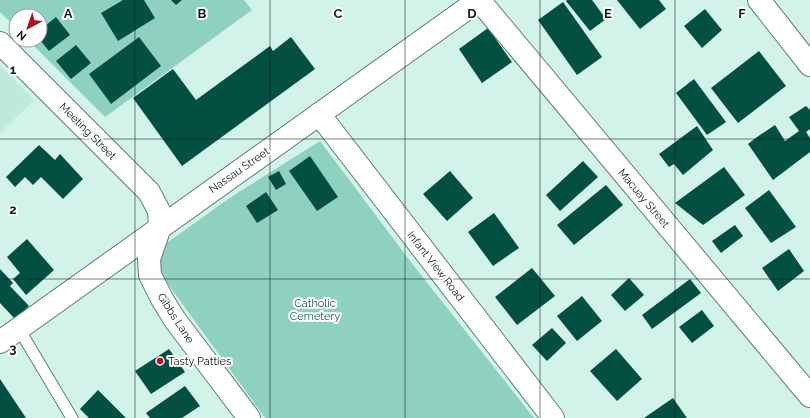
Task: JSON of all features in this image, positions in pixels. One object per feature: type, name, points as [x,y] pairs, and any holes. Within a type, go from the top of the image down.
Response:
[{"type":"street","name":"Nassau Street","points":[[0,342],[479,0]]},
{"type":"street","name":"Macuay Street","points":[[479,0],[810,396]]},
{"type":"street","points":[[759,0],[810,65]]},
{"type":"street","name":"Meeting Street","points":[[0,43],[149,192],[159,211],[160,227]]},
{"type":"street","name":"Infant View Road","points":[[319,114],[553,418]]},
{"type":"street","name":"Gibbs Lane","points":[[160,227],[149,259],[150,275],[162,299],[176,320],[249,418]]},
{"type":"lane","points":[[19,329],[72,418]]},
{"type":"shaded area","points":[[0,65],[34,100],[0,133]]},
{"type":"green space","points":[[0,0],[244,0],[252,10],[105,117],[36,48],[48,48],[48,8],[8,8],[8,20],[0,12]]},
{"type":"green space","name":"Catholic Cemetery","points":[[320,141],[410,261],[534,418],[265,418],[157,269],[161,247],[231,197]]},
{"type":"building","points":[[123,0],[144,0],[155,18],[118,41],[101,13]]},
{"type":"building","points":[[171,0],[182,0],[176,5]]},
{"type":"building","points":[[592,0],[606,19],[590,31],[566,1]]},
{"type":"building","points":[[617,0],[659,0],[666,9],[640,29]]},
{"type":"building","points":[[563,2],[602,57],[577,75],[538,20]]},
{"type":"building","points":[[705,9],[722,30],[702,48],[684,26]]},
{"type":"building","points":[[56,17],[70,35],[49,51],[47,48],[48,48],[48,24]]},
{"type":"building","points":[[488,28],[512,62],[482,83],[459,49]]},
{"type":"building","points":[[139,37],[161,66],[111,104],[89,74]]},
{"type":"building","points":[[291,37],[315,69],[182,166],[133,98],[173,69],[196,100],[270,46],[273,51]]},
{"type":"building","points":[[76,45],[91,63],[71,79],[56,61]]},
{"type":"building","points":[[759,51],[786,86],[738,123],[711,88]]},
{"type":"building","points":[[694,79],[726,122],[707,135],[676,93]]},
{"type":"building","points":[[806,106],[810,110],[810,129],[806,132],[810,138],[810,152],[773,180],[748,144],[775,125],[785,141],[799,131],[789,117]]},
{"type":"building","points":[[697,126],[713,150],[683,175],[674,164],[669,167],[659,154]]},
{"type":"building","points":[[39,145],[55,160],[60,154],[83,179],[63,199],[41,177],[33,185],[25,177],[15,187],[6,177]]},
{"type":"building","points":[[310,156],[338,197],[317,211],[289,171]]},
{"type":"building","points":[[583,161],[598,177],[560,211],[546,195]]},
{"type":"building","points":[[724,167],[745,195],[703,225],[675,203]]},
{"type":"building","points":[[279,171],[286,184],[276,190],[268,177]]},
{"type":"building","points":[[450,171],[473,198],[447,221],[423,194]]},
{"type":"building","points":[[606,185],[623,205],[574,245],[557,225]]},
{"type":"building","points":[[769,190],[796,227],[771,243],[745,208]]},
{"type":"building","points":[[266,192],[278,210],[257,223],[246,206]]},
{"type":"building","points":[[494,213],[519,248],[493,266],[468,232]]},
{"type":"building","points":[[735,225],[743,236],[721,253],[712,241]]},
{"type":"building","points":[[27,239],[54,270],[26,295],[13,279],[20,273],[7,257]]},
{"type":"building","points":[[789,249],[804,271],[778,291],[762,268]]},
{"type":"building","points":[[532,268],[555,296],[517,325],[495,297]]},
{"type":"building","points":[[0,269],[13,283],[10,286],[29,306],[15,319],[0,303]]},
{"type":"building","points":[[629,278],[644,295],[625,311],[611,295]]},
{"type":"building","points":[[690,279],[701,293],[652,329],[642,315]]},
{"type":"building","points":[[582,296],[602,321],[577,341],[557,316]]},
{"type":"building","points":[[702,310],[714,326],[692,343],[679,327]]},
{"type":"building","points":[[552,328],[566,343],[547,361],[532,345]]},
{"type":"building","points":[[169,349],[185,372],[151,394],[135,371]]},
{"type":"building","points":[[616,349],[642,379],[617,401],[590,371]]},
{"type":"building","points":[[0,379],[26,418],[0,418]]},
{"type":"building","points":[[185,386],[200,406],[182,418],[150,418],[146,413]]},
{"type":"building","points":[[98,390],[126,418],[89,418],[80,409]]},
{"type":"building","points":[[673,398],[687,418],[644,418]]},
{"type":"place","name":"Tasty Patties","points":[[160,361]]}]
